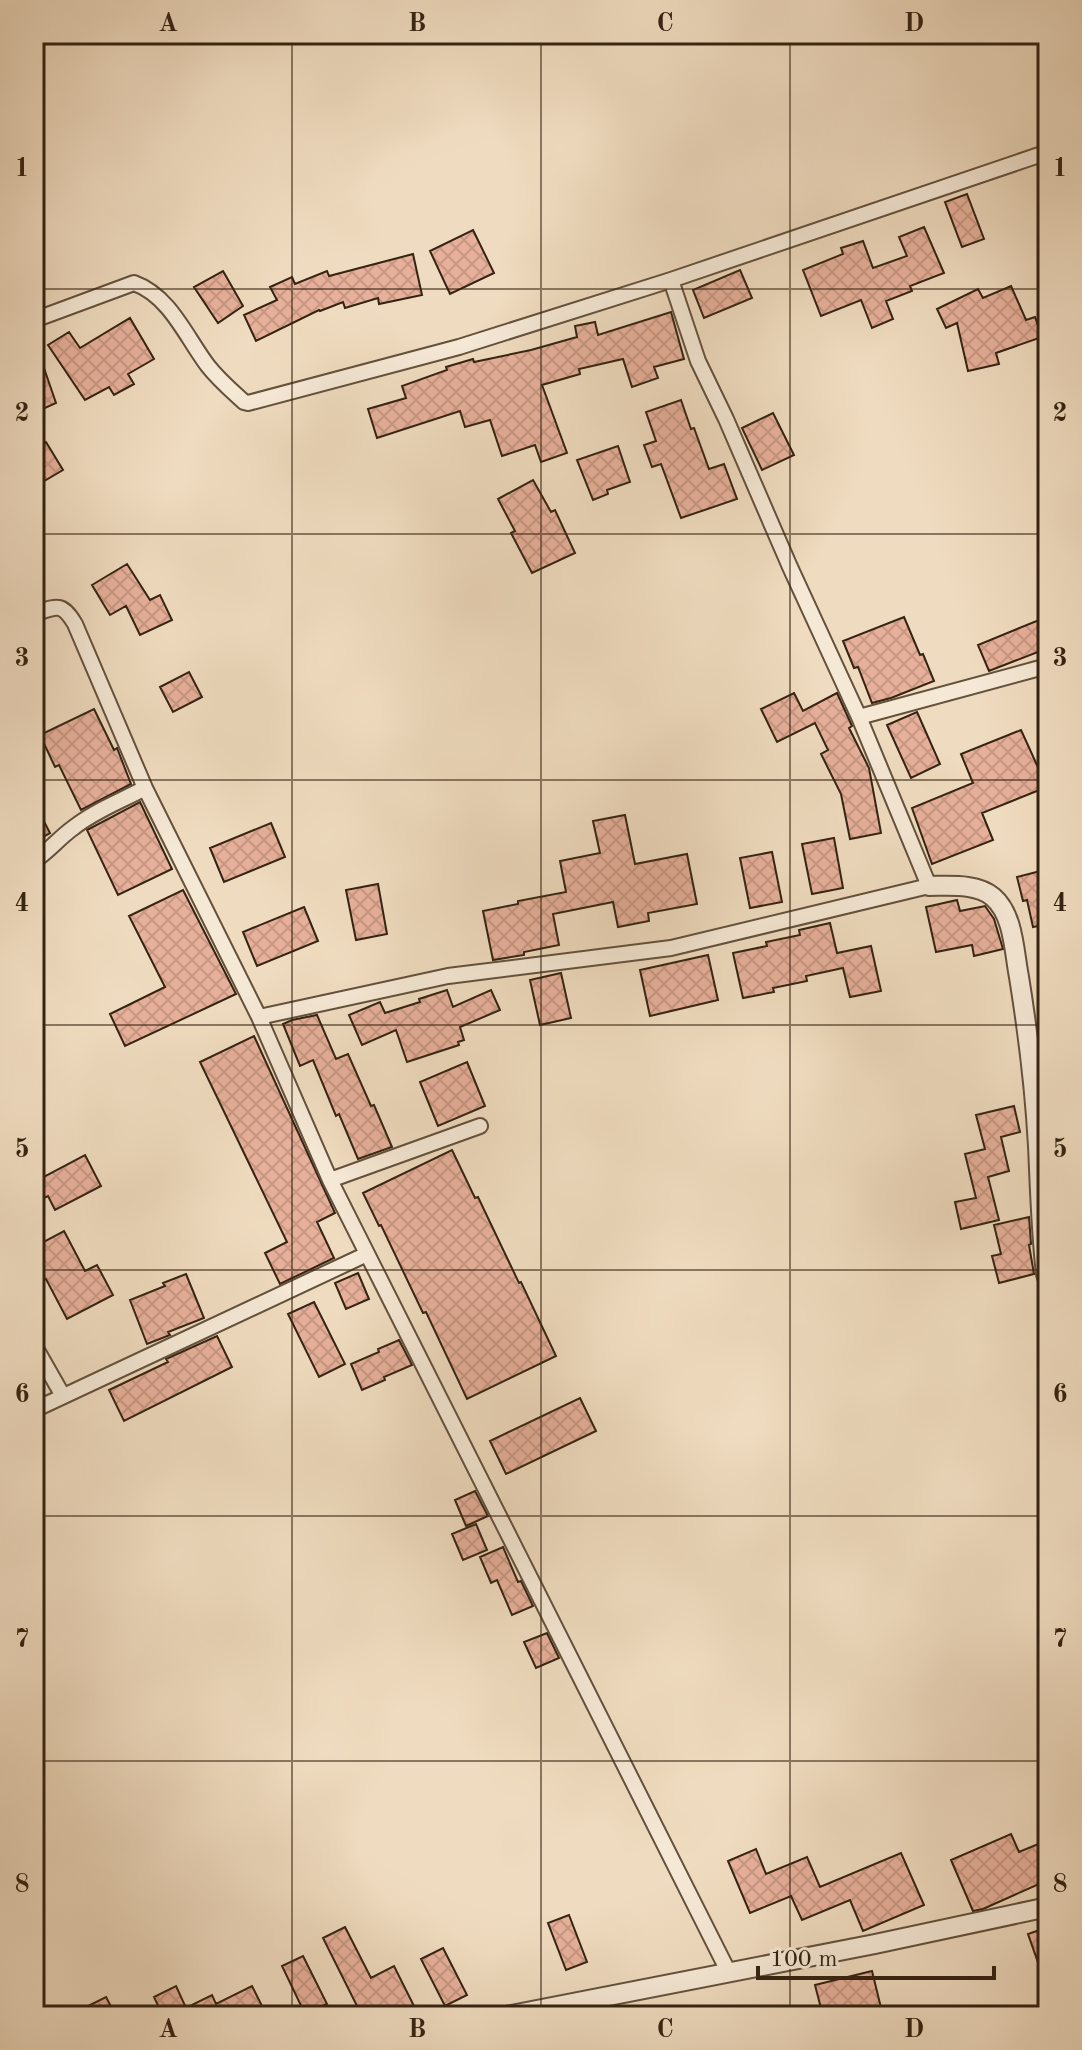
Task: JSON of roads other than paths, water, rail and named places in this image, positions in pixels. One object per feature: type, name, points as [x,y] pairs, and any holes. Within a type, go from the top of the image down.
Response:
[{"type":"street","points":[[34,320],[134,283],[143,286],[160,298],[223,383],[244,402],[253,402],[459,347],[671,280],[1048,152]]},
{"type":"street","points":[[671,280],[698,361],[859,717],[929,886]]},
{"type":"street","points":[[34,614],[58,607],[68,611],[75,624],[145,788],[259,1017],[330,1180],[729,1973]]},
{"type":"street","points":[[859,717],[1040,668]]},
{"type":"street","points":[[34,861],[73,827],[145,788]]},
{"type":"street","points":[[259,1017],[448,976],[671,948],[929,886],[982,890],[993,896],[1003,908],[1011,931],[1025,1017],[1038,1143],[1041,1231],[1048,1280]]},
{"type":"street","points":[[330,1180],[480,1126]]},
{"type":"street","points":[[34,1410],[367,1254]]},
{"type":"street","points":[[34,1345],[63,1396]]},
{"type":"street","points":[[506,2016],[1048,1907]]}]
